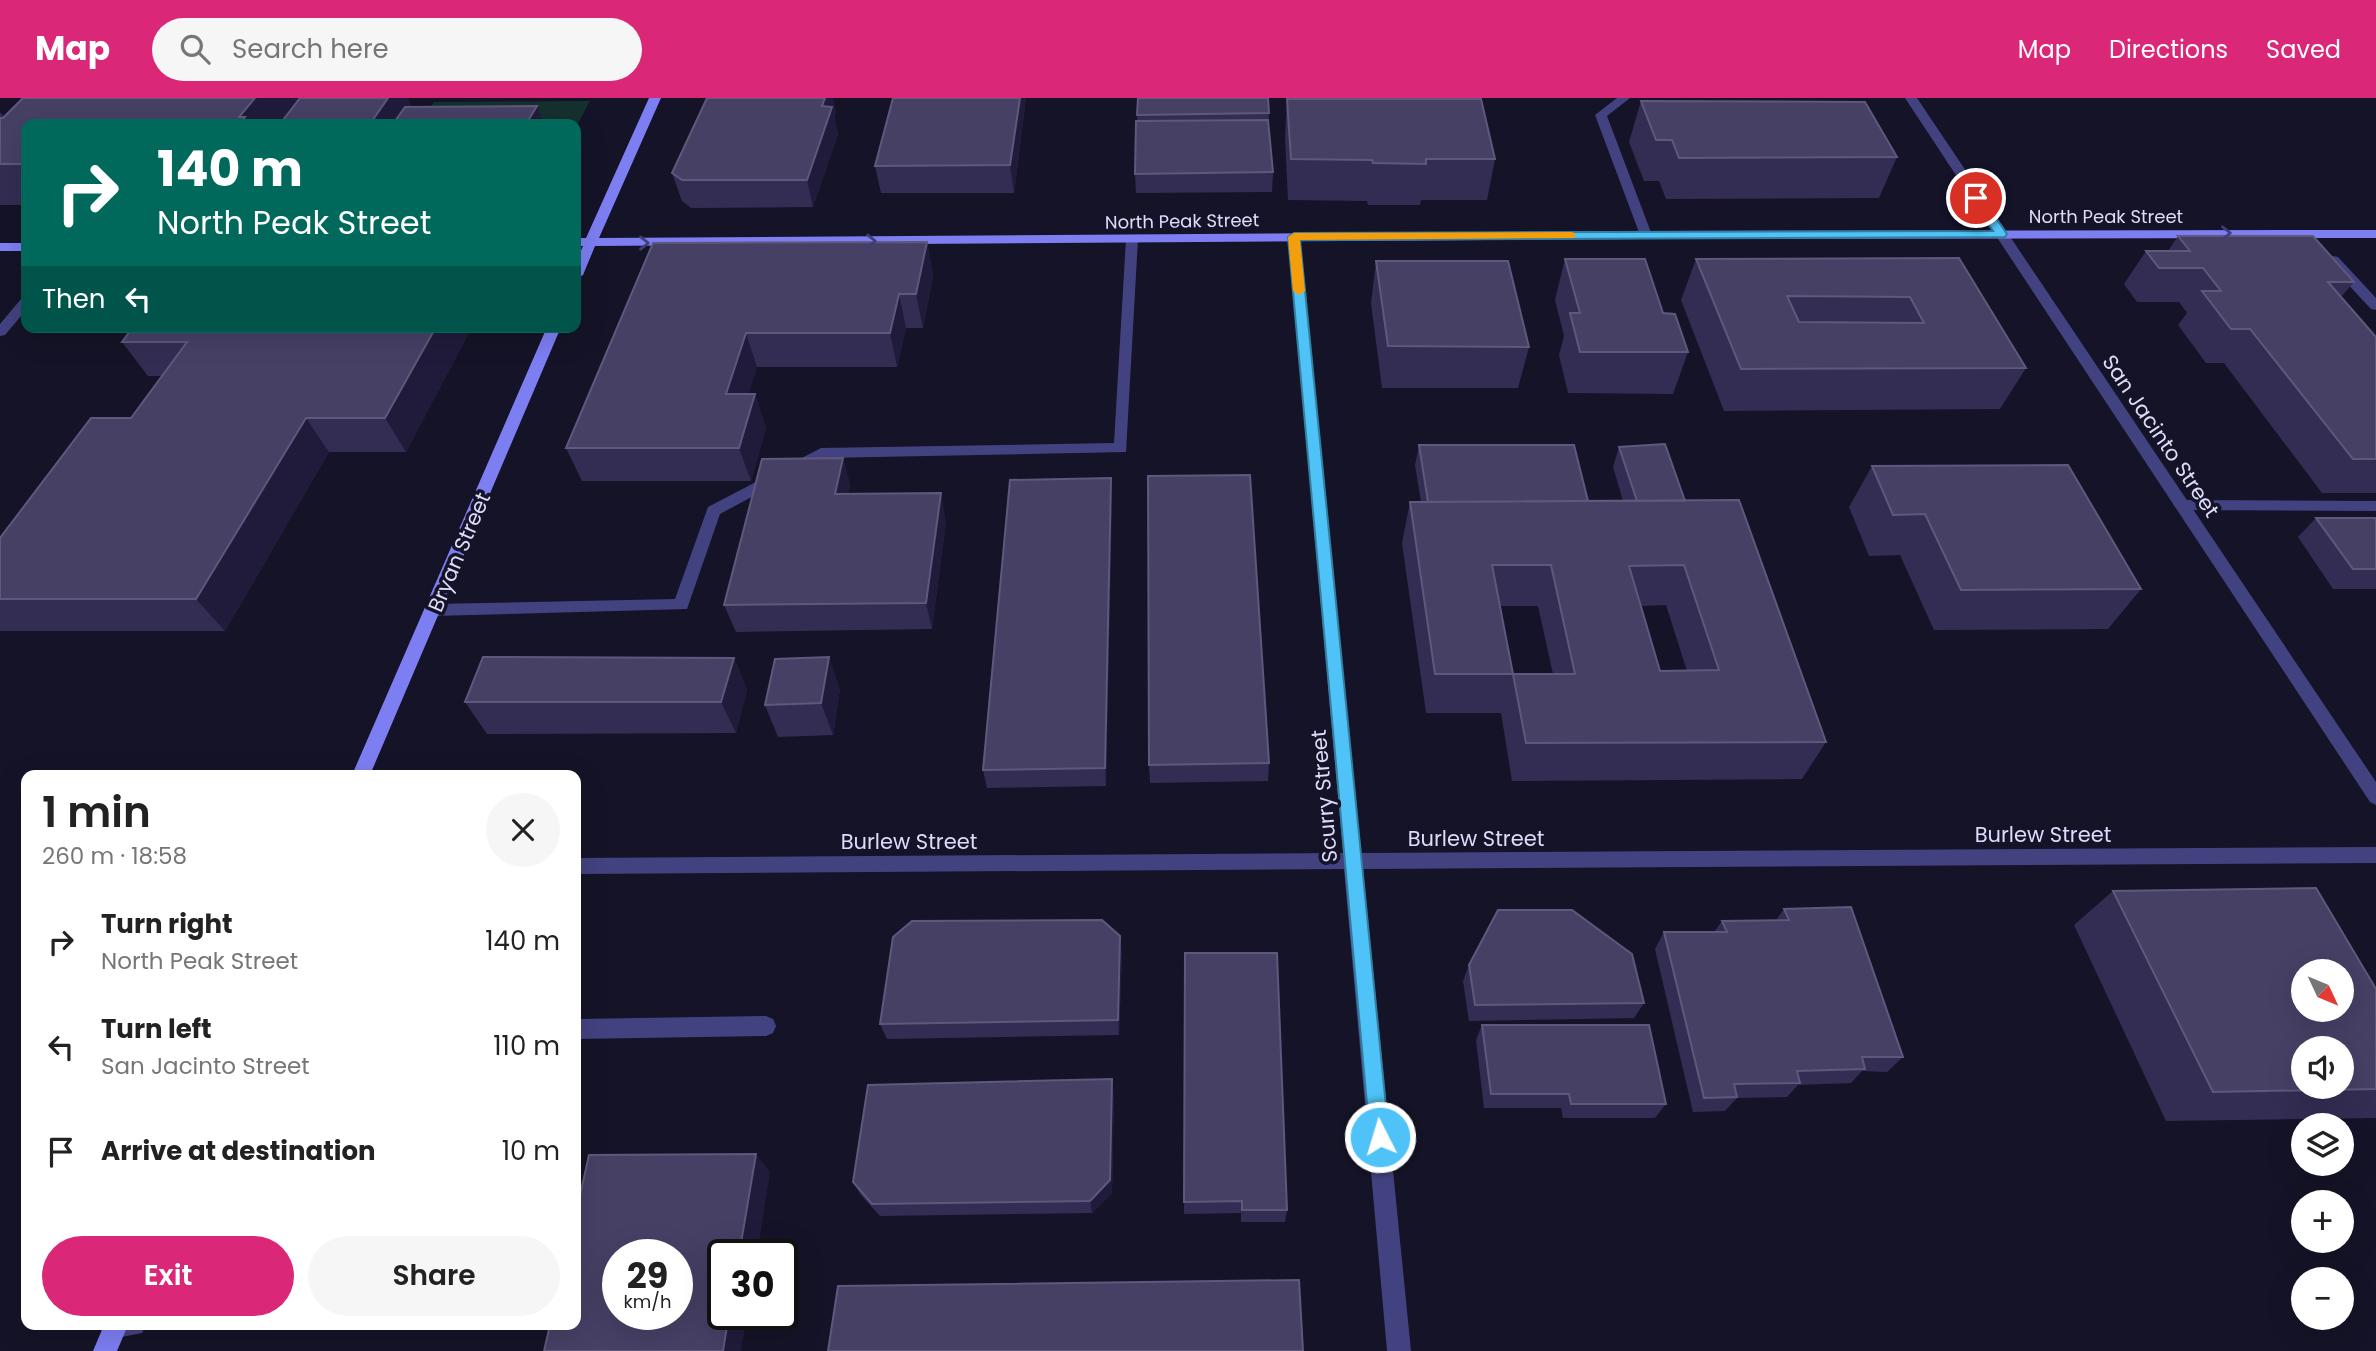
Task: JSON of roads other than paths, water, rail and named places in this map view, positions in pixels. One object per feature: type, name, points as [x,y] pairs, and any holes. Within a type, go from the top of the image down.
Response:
[{"type":"main road","points":[[583,242],[655,98]]},
{"type":"main road","name":"North Peak Street","points":[[583,242],[2308,232],[2376,234]]},
{"type":"main road","points":[[0,247],[21,247]]},
{"type":"main road","name":"Bryan Street","points":[[363,770],[551,333]]},
{"type":"main road","points":[[105,1351],[119,1330]]},
{"type":"street","points":[[1625,98],[1601,114],[1646,235]]},
{"type":"street","name":"San Jacinto Street","points":[[1911,98],[2376,797]]},
{"type":"street","points":[[2308,232],[2376,306]]},
{"type":"street","name":"Scurry Street","points":[[1294,237],[1399,1351]]},
{"type":"street","points":[[434,610],[681,606],[713,511],[821,453],[1121,448],[1132,239]]},
{"type":"street","points":[[0,332],[21,308]]},
{"type":"street","points":[[2181,505],[2376,506]]},
{"type":"street","name":"Burlew Street","points":[[581,866],[2376,855]]},
{"type":"street","points":[[581,1029],[766,1026]]}]
